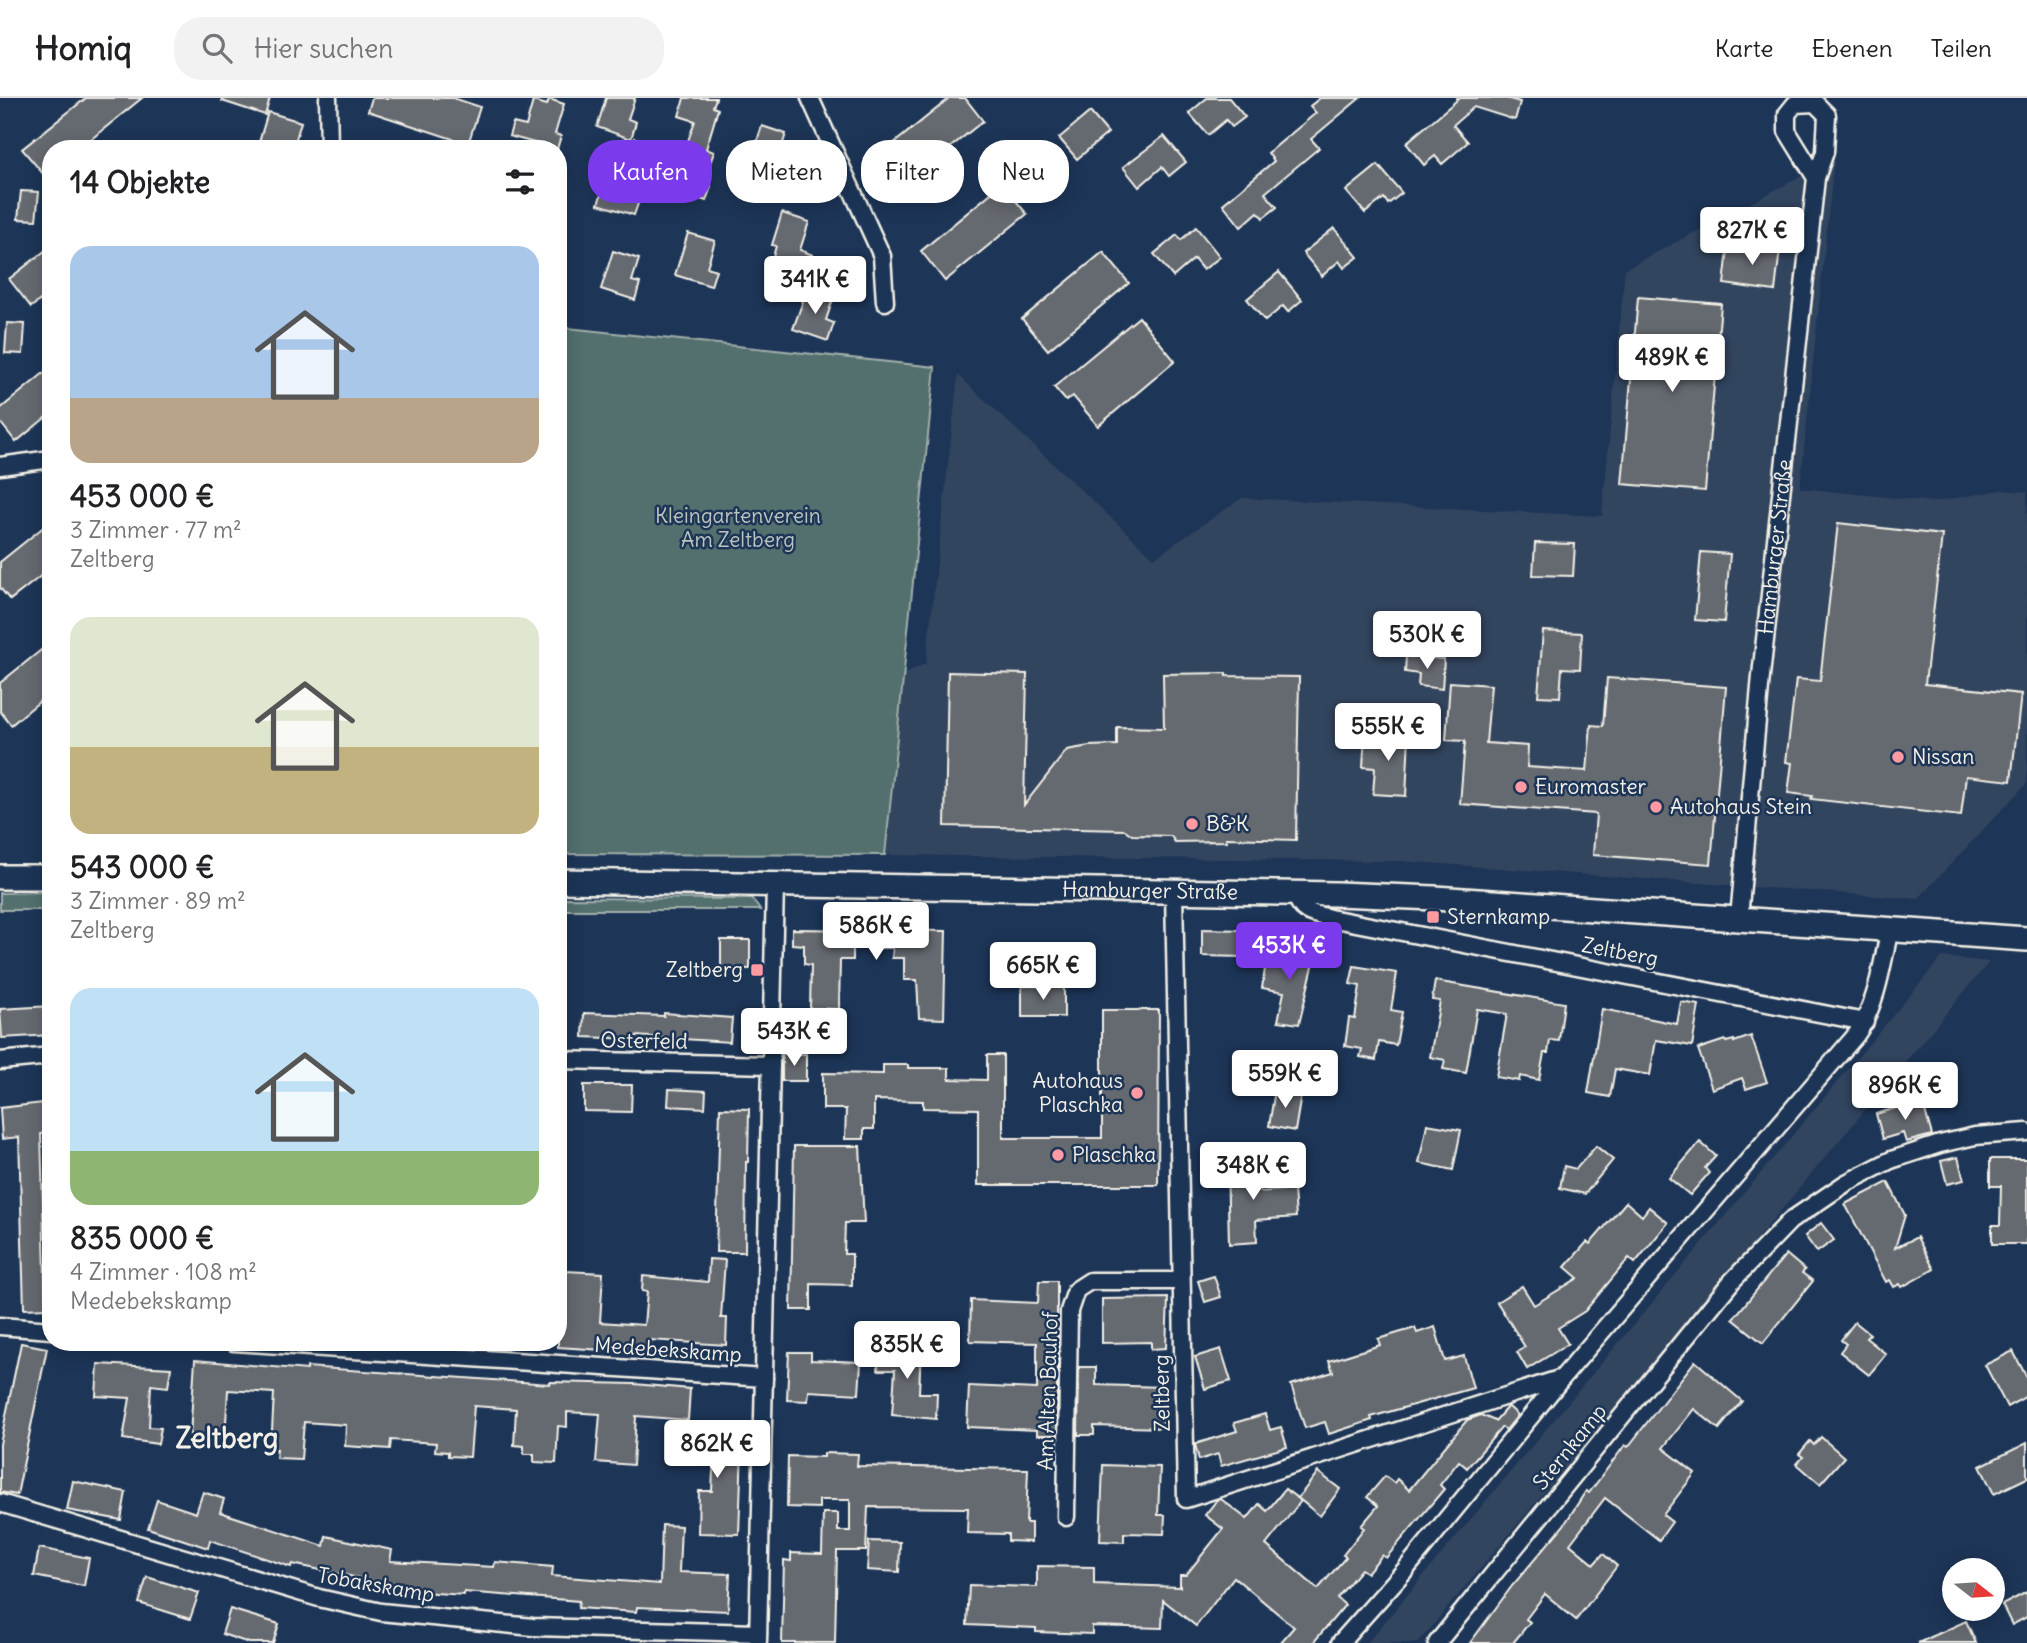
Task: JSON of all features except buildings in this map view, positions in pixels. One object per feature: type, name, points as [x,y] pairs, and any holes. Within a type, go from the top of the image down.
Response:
[{"type":"main road","points":[[0,877],[42,877]]},
{"type":"main road","name":"Hamburger Straße","points":[[567,881],[1435,898],[2027,939]]},
{"type":"street","points":[[328,98],[329,140]]},
{"type":"street","points":[[810,98],[882,256],[885,302]]},
{"type":"street","name":"Hamburger Straße","points":[[1739,918],[1760,676],[1816,178]]},
{"type":"street","points":[[0,466],[42,460]]},
{"type":"street","points":[[758,1638],[775,885]]},
{"type":"street","name":"Zeltberg","points":[[1174,892],[1186,1499],[1562,1378]]},
{"type":"street","name":"Zeltberg","points":[[1296,894],[1298,905],[1306,912],[1329,918],[1866,1021]]},
{"type":"street","points":[[1340,1643],[1405,1570],[1562,1378],[1866,1021],[1890,928]]},
{"type":"street","points":[[0,1061],[42,1057]]},
{"type":"street","name":"Osterfeld","points":[[567,1060],[771,1065]]},
{"type":"street","name":"Sternkamp","points":[[1437,1643],[1732,1281],[1790,1222],[1846,1183],[1891,1160],[1975,1136],[2027,1132]]},
{"type":"street","name":"Am Alten Bauhof","points":[[1066,1517],[1069,1311],[1076,1290],[1090,1281],[1181,1281]]},
{"type":"street","points":[[0,1326],[42,1329]]},
{"type":"street","name":"Medebekskamp","points":[[366,1351],[764,1378]]},
{"type":"street","name":"Tobakskamp","points":[[0,1503],[319,1598],[381,1612],[533,1627],[758,1638]]},
{"type":"shaded area","points":[[1834,159],[1800,488],[1934,502],[2000,490],[2027,492],[2027,783],[1918,899],[1401,861],[885,855],[904,675],[926,663],[958,375],[1154,558],[1242,498],[1602,516],[1625,269]]},
{"type":"shaded area","points":[[1942,957],[1989,962],[1418,1643],[1367,1643]]},
{"type":"green space","name":"Kleingartenverein Am Zeltberg","points":[[567,328],[935,367],[885,855],[567,854]]},
{"type":"green space","points":[[42,892],[42,910],[0,910],[0,893]]},
{"type":"green space","points":[[567,898],[752,899],[760,910],[567,910]]},
{"type":"place","name":"Nissan","points":[[1898,757]]},
{"type":"place","name":"Euromaster","points":[[1521,787]]},
{"type":"place","name":"Autohaus Stein","points":[[1656,807]]},
{"type":"place","name":"B&K","points":[[1192,824]]},
{"type":"place","name":"Sternkamp","points":[[1433,917]]},
{"type":"place","name":"Zeltberg","points":[[757,970]]},
{"type":"place","name":"Autohaus Plaschka","points":[[1137,1093]]},
{"type":"place","name":"Plaschka","points":[[1058,1155]]},
{"type":"district","name":"Zeltberg","points":[[227,1438]]}]
